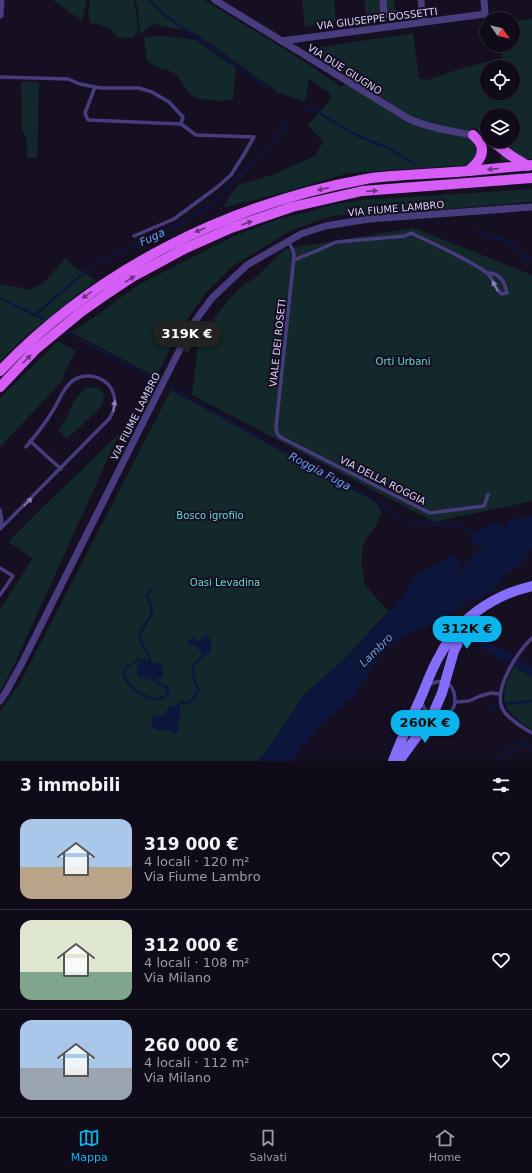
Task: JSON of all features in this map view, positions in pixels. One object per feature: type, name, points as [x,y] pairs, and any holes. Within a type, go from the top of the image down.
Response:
[{"type":"main road","points":[[473,135],[480,136]]},
{"type":"main road","points":[[468,171],[480,158],[482,150],[480,143],[473,135]]},
{"type":"main road","points":[[501,148],[510,155],[530,166]]},
{"type":"main road","points":[[0,371],[23,347],[47,326],[119,273],[190,234],[232,217],[287,197],[367,178],[530,166]]},
{"type":"main road","points":[[0,386],[36,350],[81,312],[108,293],[132,277],[184,249],[231,228],[292,207],[362,191],[532,178]]},
{"type":"street","points":[[0,15],[1,0]]},
{"type":"street","name":"VIA DUE GIUGNO","points":[[215,0],[409,119],[433,128],[473,135]]},
{"type":"street","points":[[383,0],[384,15]]},
{"type":"street","points":[[421,0],[423,22]]},
{"type":"street","name":"VIA GIUSEPPE DOSSETTI","points":[[282,41],[485,14],[484,0]]},
{"type":"street","points":[[376,17],[396,14]]},
{"type":"street","name":"VIA FIUME LAMBRO","points":[[0,701],[22,663],[174,359],[195,321],[212,298],[247,265],[301,234],[325,226],[369,219],[532,207]]},
{"type":"street","points":[[393,761],[438,657],[450,637],[464,622],[478,611],[505,595],[532,586]]},
{"type":"street","points":[[398,761],[433,719],[449,667],[460,639],[468,622],[478,611]]},
{"type":"lane","points":[[0,77],[68,79],[80,84],[95,87],[139,88],[152,92],[169,102],[183,117],[181,124]]},
{"type":"lane","points":[[95,87],[88,104],[86,114],[88,120],[181,124],[196,134],[254,137],[230,175],[216,188],[174,219],[134,236]]},
{"type":"lane","points":[[287,241],[294,253],[294,260],[336,242],[404,236],[411,233],[488,273],[494,273],[502,279],[507,293],[502,294],[497,291],[488,273]]},
{"type":"lane","name":"VIALE DEI ROSETI","points":[[276,427],[294,260]]},
{"type":"lane","points":[[0,529],[109,419],[115,407],[115,397],[111,388],[105,381],[98,377],[78,377],[65,389],[52,414],[26,447]]},
{"type":"lane","name":"VIA DELLA ROGGIA","points":[[276,427],[277,433],[280,437],[430,513],[484,506],[488,495]]},
{"type":"lane","points":[[30,441],[61,468]]},
{"type":"lane","points":[[0,510],[2,514],[2,521],[0,529]]},
{"type":"lane","points":[[0,568],[13,576],[0,595]]},
{"type":"lane","points":[[532,638],[511,667],[500,694],[500,702],[503,710],[511,718],[532,733]]},
{"type":"lane","points":[[434,682],[445,683],[453,690],[456,702],[451,710],[444,715],[437,716],[433,719],[422,703],[423,692],[434,682]]},
{"type":"lane","points":[[456,702],[470,701],[491,693],[500,694]]},
{"type":"green space","points":[[53,0],[87,0],[82,21]]},
{"type":"green space","points":[[90,0],[133,0],[135,4],[138,29],[134,37],[120,38],[106,27],[90,23],[88,14]]},
{"type":"green space","points":[[135,0],[204,0],[302,60],[340,86],[360,84],[309,49],[413,33],[419,78],[427,80],[480,64],[480,100],[520,100],[520,60],[494,60],[502,58],[502,52],[520,52],[520,20],[532,19],[532,159],[501,161],[501,148],[520,148],[520,108],[480,108],[480,131],[472,127],[471,138],[478,153],[470,165],[349,173],[223,208],[228,198],[238,185],[275,174],[315,156],[323,142],[308,125],[329,101],[331,94],[309,79],[305,102],[279,93],[195,33],[153,24],[140,35],[137,4]]},
{"type":"green space","points":[[302,0],[334,0],[336,21],[305,27]]},
{"type":"green space","points":[[364,0],[394,0],[395,12],[366,16]]},
{"type":"green space","points":[[153,36],[195,40],[236,68],[233,99],[220,101],[200,99],[191,95],[177,76],[168,70],[159,68],[147,61],[144,38]]},
{"type":"green space","points":[[21,82],[39,82],[37,158],[27,158],[27,140],[22,131]]},
{"type":"green space","points":[[532,189],[532,202],[364,216],[363,211],[329,217],[291,230],[233,266],[206,293],[179,331],[156,377],[71,332],[138,285],[232,237],[281,218],[310,212],[325,206],[361,200]]},
{"type":"green space","name":"Orti Urbani","points":[[414,228],[532,275],[532,501],[434,522],[192,395],[198,345],[214,318],[236,291],[258,275],[285,249]]},
{"type":"green space","points":[[65,258],[72,265],[96,280],[25,337],[0,361],[0,284],[30,290],[45,282]]},
{"type":"green space","points":[[58,341],[76,351],[65,371],[63,380],[0,447],[0,398]]},
{"type":"green space","points":[[94,387],[101,389],[103,392],[104,400],[102,405],[67,439],[58,430],[79,395],[85,388]]},
{"type":"green space","name":"Oasi Levadina","points":[[171,390],[325,475],[375,500],[382,513],[363,545],[361,565],[363,568],[364,584],[388,611],[344,660],[305,694],[267,750],[257,761],[0,761],[0,711],[20,683]]},
{"type":"green space","points":[[119,434],[15,663],[0,692],[0,609],[33,558],[8,542]]},
{"type":"green space","points":[[515,665],[532,675],[532,730],[508,710],[505,703],[505,686]]},
{"type":"water","name":"Lambro","points":[[532,516],[532,549],[520,565],[500,580],[496,588],[482,599],[466,602],[443,620],[404,635],[382,654],[351,699],[322,724],[302,747],[293,761],[257,761],[267,750],[305,694],[350,654],[405,594],[417,574],[454,555],[462,563],[454,572],[456,574],[485,544],[482,543],[477,547],[469,540],[481,528],[498,523],[501,527],[504,527],[512,519]]},
{"type":"water","points":[[207,635],[211,644],[209,654],[203,655],[197,646],[187,644],[191,638],[194,637],[195,641],[198,641]]},
{"type":"water","points":[[145,661],[161,664],[164,673],[160,678],[154,680],[140,678],[137,674],[136,668],[139,664]]},
{"type":"water","points":[[173,706],[179,711],[179,719],[177,722],[179,729],[176,734],[167,729],[159,730],[152,727],[151,720],[154,716],[159,715],[162,717],[169,707]]},
{"type":"waterway","points":[[150,0],[164,15],[267,87]]},
{"type":"waterway","name":"Fuga","points":[[302,108],[314,110],[358,136],[388,148],[415,164]]},
{"type":"waterway","name":"Fuga","points":[[0,298],[35,315],[100,261],[185,222],[215,201],[289,123]]},
{"type":"waterway","points":[[476,231],[513,244],[518,252],[526,259],[532,259]]},
{"type":"waterway","points":[[35,315],[44,319]]},
{"type":"waterway","points":[[66,332],[155,380]]},
{"type":"waterway","name":"Roggia Fuga","points":[[170,387],[316,470],[369,497],[402,520]]},
{"type":"waterway","name":"Roggia Fuga","points":[[410,523],[454,526],[463,528],[478,535]]},
{"type":"waterway","points":[[150,590],[147,595],[152,608],[151,614],[141,631],[140,638],[150,661]]},
{"type":"waterway","points":[[441,621],[443,620],[455,627]]},
{"type":"waterway","points":[[468,635],[494,650]]},
{"type":"waterway","points":[[497,652],[507,657]]},
{"type":"waterway","points":[[179,719],[178,705],[182,702],[188,703],[192,701],[199,690],[193,675],[193,666],[203,655]]},
{"type":"waterway","points":[[145,661],[139,660],[126,667],[124,673],[125,678],[142,694],[147,697],[157,699],[168,693],[167,687],[154,680]]},
{"type":"waterway","points":[[519,664],[532,672]]},
{"type":"waterway","points":[[505,704],[532,701]]},
{"type":"waterway","points":[[489,709],[496,705]]},
{"type":"waterway","points":[[500,761],[510,751],[525,741]]},
{"type":"waterway","points":[[523,743],[532,749]]},
{"type":"park label","name":"Bosco igrofilo","points":[[210,515]]}]
